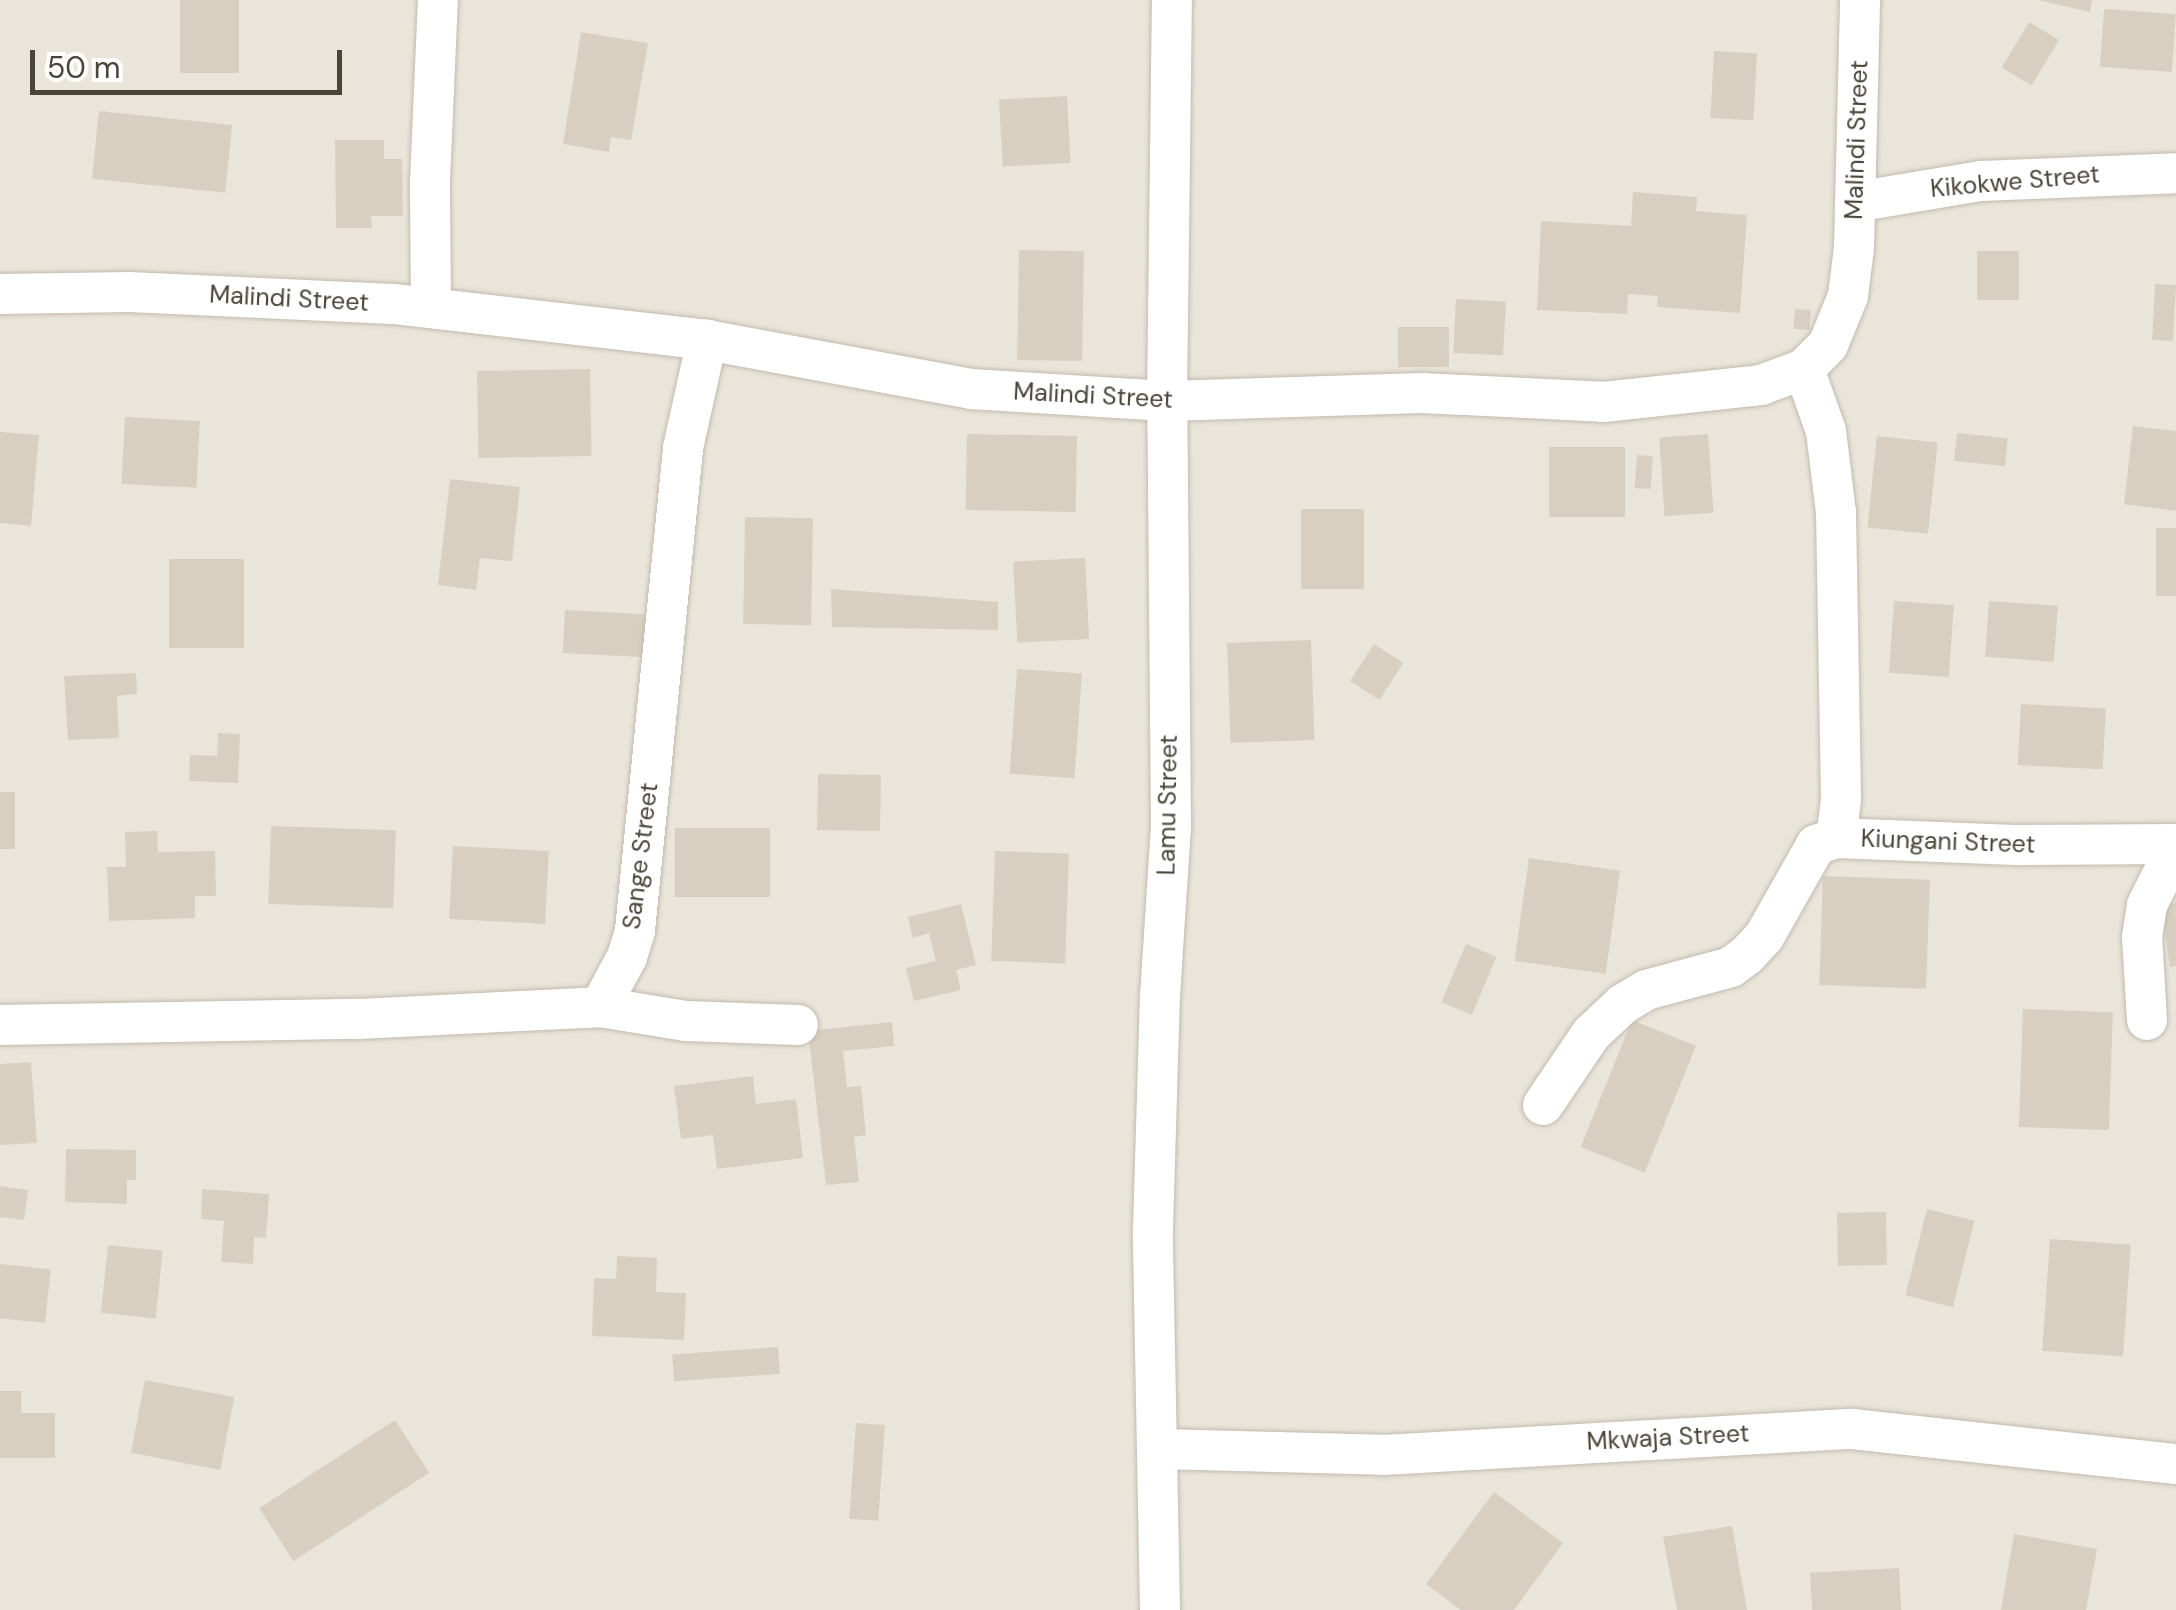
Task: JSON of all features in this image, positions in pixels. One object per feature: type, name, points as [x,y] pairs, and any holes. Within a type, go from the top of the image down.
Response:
[{"type":"street","points":[[431,308],[430,181],[438,0]]},
{"type":"street","name":"Lamu Street","points":[[1160,1610],[1154,1228],[1160,996],[1171,828],[1167,401],[1172,0]]},
{"type":"street","name":"Malindi Street","points":[[0,294],[129,292],[431,308],[706,340],[972,389],[1167,401],[1422,393],[1649,400],[1761,385],[1804,369],[1828,345],[1848,296],[1855,202],[1860,0]]},
{"type":"street","name":"Kikokwe Street","points":[[1855,202],[1981,181],[2176,173]]},
{"type":"street","name":"Sange Street","points":[[600,1007],[627,958],[635,930],[683,448],[706,340]]},
{"type":"street","points":[[1804,369],[1826,431],[1836,512],[1842,799],[1836,838]]},
{"type":"street","name":"Kiungani Street","points":[[1544,1105],[1591,1034],[1624,1004],[1646,990],[1731,967],[1747,955],[1764,938],[1816,845],[1836,838],[2022,846],[2176,846]]},
{"type":"street","points":[[2147,1020],[2142,936],[2146,906],[2176,846]]},
{"type":"street","points":[[0,1026],[358,1019],[600,1007],[686,1020],[798,1025]]},
{"type":"street","name":"Mkwaja Street","points":[[1159,1449],[1383,1455],[1852,1429],[2176,1464]]},
{"type":"shaded area","points":[[0,0],[2176,0],[2176,1610],[0,1610]]},
{"type":"building","points":[[180,0],[239,0],[239,73],[180,73]]},
{"type":"building","points":[[2038,0],[2092,0],[2090,12]]},
{"type":"building","points":[[2104,9],[2176,14],[2172,72],[2100,67]]},
{"type":"building","points":[[2029,22],[2059,40],[2032,85],[2002,67]]},
{"type":"building","points":[[581,32],[648,43],[631,140],[611,137],[609,152],[563,144]]},
{"type":"building","points":[[1714,51],[1757,53],[1753,120],[1710,118]]},
{"type":"building","points":[[1067,96],[1071,163],[1003,166],[999,100]]},
{"type":"building","points":[[99,111],[232,125],[225,193],[92,179]]},
{"type":"building","points":[[335,140],[384,140],[384,159],[402,159],[403,216],[371,216],[372,228],[336,228]]},
{"type":"building","points":[[1633,192],[1697,197],[1696,211],[1747,215],[1740,313],[1657,307],[1658,296],[1628,294],[1627,314],[1537,310],[1541,221],[1631,226]]},
{"type":"building","points":[[1019,250],[1084,251],[1082,361],[1017,360]]},
{"type":"building","points":[[1977,251],[2019,251],[2019,300],[1977,300]]},
{"type":"building","points":[[2155,284],[2176,285],[2173,341],[2152,340]]},
{"type":"building","points":[[1456,299],[1506,302],[1503,356],[1453,353]]},
{"type":"building","points":[[1795,309],[1811,310],[1810,330],[1794,329]]},
{"type":"building","points":[[1398,327],[1449,327],[1449,367],[1398,367]]},
{"type":"building","points":[[590,369],[592,456],[479,458],[477,371]]},
{"type":"building","points":[[125,417],[200,421],[196,488],[121,484]]},
{"type":"building","points":[[2133,426],[2176,431],[2176,511],[2124,504]]},
{"type":"building","points":[[0,432],[39,435],[31,526],[0,523]]},
{"type":"building","points":[[1957,433],[2008,438],[2005,466],[1954,461]]},
{"type":"building","points":[[967,434],[1077,436],[1076,512],[966,510]]},
{"type":"building","points":[[1708,434],[1714,513],[1665,516],[1659,437]]},
{"type":"building","points":[[1877,436],[1938,442],[1928,534],[1867,527]]},
{"type":"building","points":[[1549,447],[1625,447],[1625,517],[1549,517]]},
{"type":"building","points":[[1637,455],[1653,456],[1651,489],[1635,488]]},
{"type":"building","points":[[450,479],[520,487],[512,561],[480,558],[476,590],[438,585]]},
{"type":"building","points":[[1301,509],[1364,509],[1364,589],[1301,589]]},
{"type":"building","points":[[745,517],[813,518],[811,625],[743,624]]},
{"type":"building","points":[[2156,528],[2176,528],[2176,596],[2156,596]]},
{"type":"building","points":[[1085,558],[1089,639],[1017,643],[1013,562]]},
{"type":"building","points":[[169,559],[244,559],[244,648],[169,648]]},
{"type":"building","points":[[831,589],[998,602],[998,630],[832,627]]},
{"type":"building","points":[[1894,601],[1954,605],[1949,677],[1889,673]]},
{"type":"building","points":[[1989,601],[2058,606],[2054,662],[1985,657]]},
{"type":"building","points":[[565,610],[649,614],[647,657],[563,653]]},
{"type":"building","points":[[1311,640],[1314,740],[1231,743],[1227,643]]},
{"type":"building","points":[[1374,644],[1403,663],[1379,700],[1350,681]]},
{"type":"building","points":[[1017,669],[1082,674],[1075,778],[1010,774]]},
{"type":"building","points":[[136,673],[137,694],[117,696],[119,738],[68,740],[64,676]]},
{"type":"building","points":[[2021,704],[2106,708],[2103,769],[2018,765]]},
{"type":"building","points":[[218,733],[240,734],[238,783],[189,781],[190,755],[217,756]]},
{"type":"building","points":[[818,774],[881,775],[880,831],[817,830]]},
{"type":"building","points":[[0,792],[15,792],[15,849],[0,849]]},
{"type":"building","points":[[271,826],[396,830],[393,908],[268,904]]},
{"type":"building","points":[[675,828],[770,828],[770,897],[675,897]]},
{"type":"building","points":[[157,831],[158,852],[215,851],[216,896],[195,896],[195,918],[109,921],[107,867],[126,867],[125,832]]},
{"type":"building","points":[[453,846],[549,851],[545,924],[449,919]]},
{"type":"building","points":[[995,851],[1069,854],[1065,964],[991,961]]},
{"type":"building","points":[[1529,858],[1620,871],[1606,974],[1515,961]]},
{"type":"building","points":[[1823,876],[1930,880],[1926,989],[1819,985]]},
{"type":"building","points":[[2176,903],[2176,966],[2170,967],[2161,905]]},
{"type":"building","points":[[961,904],[976,965],[956,970],[961,990],[914,1001],[906,968],[936,961],[929,933],[913,938],[908,917]]},
{"type":"building","points":[[1466,944],[1496,957],[1472,1015],[1441,1002]]},
{"type":"building","points":[[2023,1009],[2113,1012],[2109,1130],[2019,1127]]},
{"type":"building","points":[[1632,1020],[1696,1046],[1645,1173],[1581,1147]]},
{"type":"building","points":[[892,1022],[894,1046],[843,1051],[847,1087],[861,1086],[866,1135],[854,1137],[859,1182],[826,1185],[808,1031]]},
{"type":"building","points":[[31,1062],[37,1143],[0,1145],[0,1064]]},
{"type":"building","points":[[753,1076],[756,1104],[796,1099],[803,1158],[717,1169],[713,1135],[681,1139],[674,1086]]},
{"type":"building","points":[[66,1149],[136,1150],[136,1180],[127,1180],[127,1204],[65,1202]]},
{"type":"building","points":[[0,1186],[28,1190],[24,1220],[0,1217]]},
{"type":"building","points":[[202,1189],[269,1194],[266,1238],[254,1237],[253,1264],[221,1262],[224,1221],[201,1219]]},
{"type":"building","points":[[1927,1209],[1975,1221],[1953,1307],[1905,1295]]},
{"type":"building","points":[[1886,1212],[1887,1265],[1838,1266],[1837,1213]]},
{"type":"building","points":[[2050,1239],[2131,1245],[2123,1356],[2042,1351]]},
{"type":"building","points":[[108,1245],[163,1251],[156,1318],[101,1313]]},
{"type":"building","points":[[617,1256],[657,1258],[656,1292],[686,1293],[684,1340],[592,1336],[594,1278],[616,1279]]},
{"type":"building","points":[[0,1264],[51,1269],[45,1323],[0,1318]]},
{"type":"building","points":[[778,1347],[780,1374],[674,1381],[672,1354]]},
{"type":"building","points":[[145,1380],[234,1397],[220,1470],[131,1453]]},
{"type":"building","points":[[0,1391],[21,1391],[21,1413],[55,1413],[55,1458],[0,1458]]},
{"type":"building","points":[[395,1420],[429,1473],[293,1561],[259,1508]]},
{"type":"building","points":[[856,1423],[885,1425],[878,1521],[849,1519]]},
{"type":"building","points":[[1494,1492],[1563,1543],[1514,1610],[1461,1610],[1426,1584]]},
{"type":"building","points":[[1732,1526],[1747,1610],[1677,1610],[1663,1537]]},
{"type":"building","points":[[2014,1534],[2097,1549],[2086,1610],[2001,1610]]},
{"type":"building","points":[[1899,1568],[1901,1610],[1812,1610],[1810,1573]]}]
